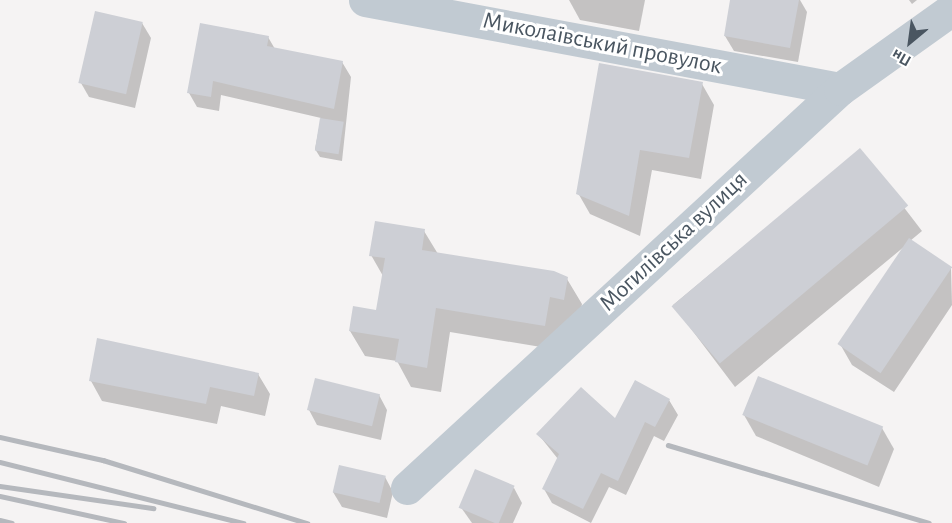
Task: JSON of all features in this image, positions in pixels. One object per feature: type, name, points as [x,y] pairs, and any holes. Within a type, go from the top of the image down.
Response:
[{"type":"street","name":"Миколаївський провулок","points":[[365,0],[840,89]]},
{"type":"street","name":"Могилівська вулиця","points":[[407,488],[840,89],[952,9]]},
{"type":"building","points":[[730,0],[799,0],[790,48],[724,36]]},
{"type":"building","points":[[95,11],[143,22],[126,94],[78,83]]},
{"type":"building","points":[[200,23],[269,36],[267,46],[343,61],[334,109],[213,81],[211,97],[187,93]]},
{"type":"building","points":[[599,63],[703,82],[689,158],[640,150],[629,216],[576,194]]},
{"type":"building","points":[[320,118],[344,122],[339,154],[315,151]]},
{"type":"building","points":[[860,148],[908,205],[720,364],[672,306]]},
{"type":"building","points":[[375,221],[425,229],[422,250],[554,271],[568,277],[564,300],[550,297],[545,326],[436,308],[427,368],[395,362],[399,339],[349,331],[353,306],[376,310],[385,258],[369,256]]},
{"type":"building","points":[[909,238],[952,267],[881,373],[837,344]]},
{"type":"building","points":[[97,338],[259,373],[254,396],[210,387],[206,404],[89,381]]},
{"type":"building","points":[[758,376],[883,427],[867,466],[742,415]]},
{"type":"building","points":[[315,378],[380,394],[372,426],[307,410]]},
{"type":"building","points":[[635,380],[670,399],[655,427],[645,422],[618,481],[601,473],[583,509],[542,489],[559,454],[536,434],[581,387],[615,418]]},
{"type":"building","points":[[339,465],[386,476],[379,503],[333,492]]},
{"type":"building","points":[[475,469],[515,486],[499,523],[459,508]]},
{"type":"railway","points":[[0,437],[103,460],[307,523]]},
{"type":"railway","points":[[668,445],[929,523]]},
{"type":"railway","points":[[0,462],[243,523]]},
{"type":"railway","points":[[0,486],[153,508]]},
{"type":"railway","points":[[0,496],[124,523]]},
{"type":"railway","points":[[0,520],[12,523]]}]
